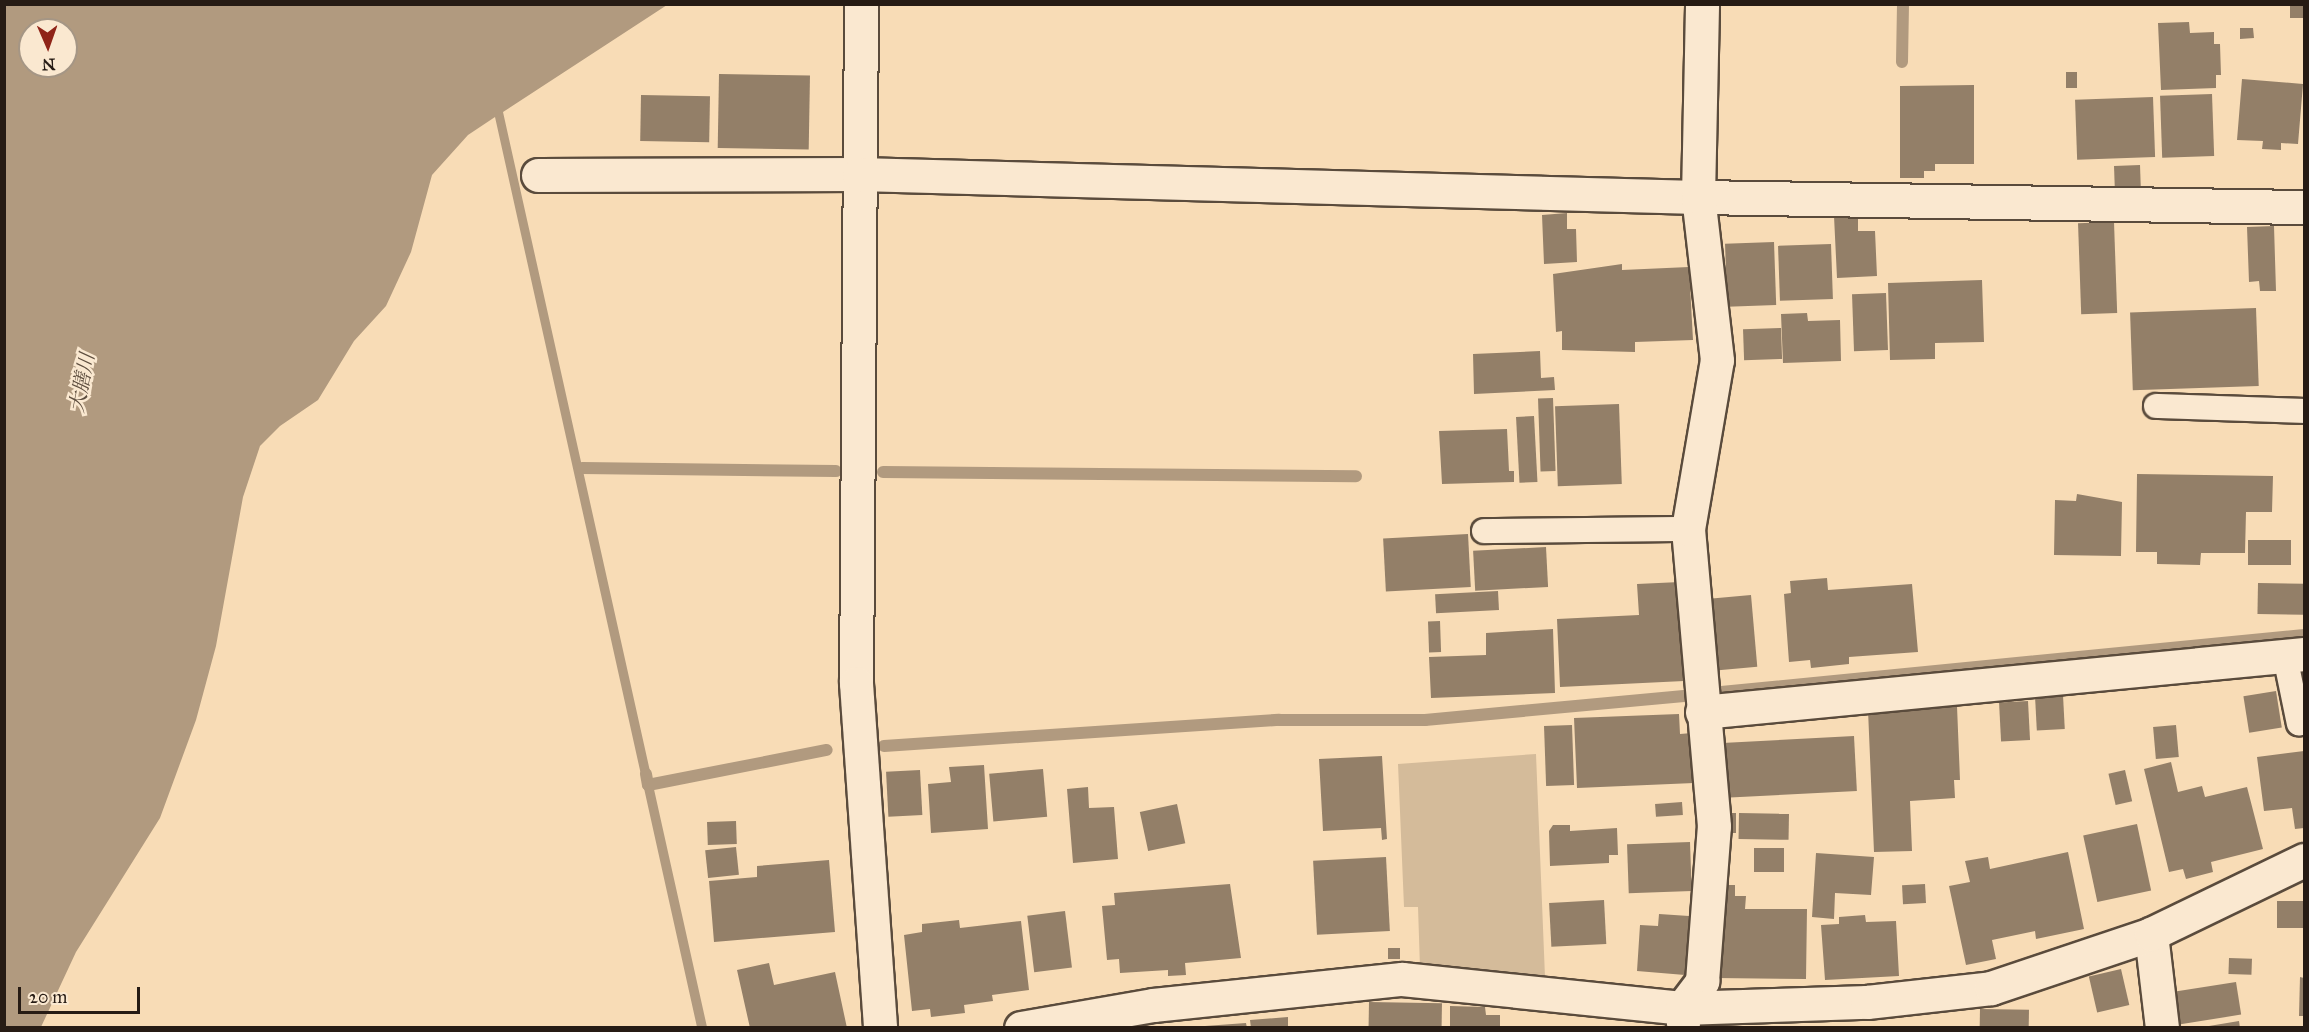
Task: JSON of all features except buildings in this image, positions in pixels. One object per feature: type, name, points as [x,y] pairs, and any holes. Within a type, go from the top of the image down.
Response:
[{"type":"street","points":[[861,4],[856,683],[879,1028]]},
{"type":"street","points":[[1683,1018],[1702,981],[1714,826],[1702,712],[1688,529],[1717,360],[1698,197],[1702,4]]},
{"type":"street","points":[[538,175],[859,174],[1698,197],[2304,207]]},
{"type":"street","points":[[1702,712],[2295,655]]},
{"type":"street","points":[[1021,1028],[1153,1005],[1402,979],[1683,1018],[1867,1002],[1991,988],[2151,934],[2304,860]]},
{"type":"street","points":[[2151,934],[2162,1028]]},
{"type":"lane","points":[[2156,406],[2304,411]]},
{"type":"lane","points":[[1484,531],[1688,529]]},
{"type":"lane","points":[[2295,655],[2299,723]]},
{"type":"shaded area","points":[[1536,754],[1545,977],[1451,967],[1420,968],[1418,907],[1404,907],[1398,764]]},
{"type":"water","name":"大膳川","points":[[5,4],[667,5],[503,112],[707,1027],[697,1027],[495,117],[468,135],[432,175],[411,252],[386,306],[354,341],[318,400],[280,426],[260,446],[243,497],[216,646],[196,720],[160,818],[76,952],[41,1027],[5,1027]]},
{"type":"waterway","points":[[1902,62],[1903,4]]},
{"type":"waterway","points":[[582,468],[836,471]]},
{"type":"waterway","points":[[883,472],[1356,476]]},
{"type":"waterway","points":[[1711,693],[2304,635]]},
{"type":"waterway","points":[[884,746],[1279,720],[1425,720],[1684,696]]},
{"type":"waterway","points":[[646,774],[648,785],[827,750]]}]
